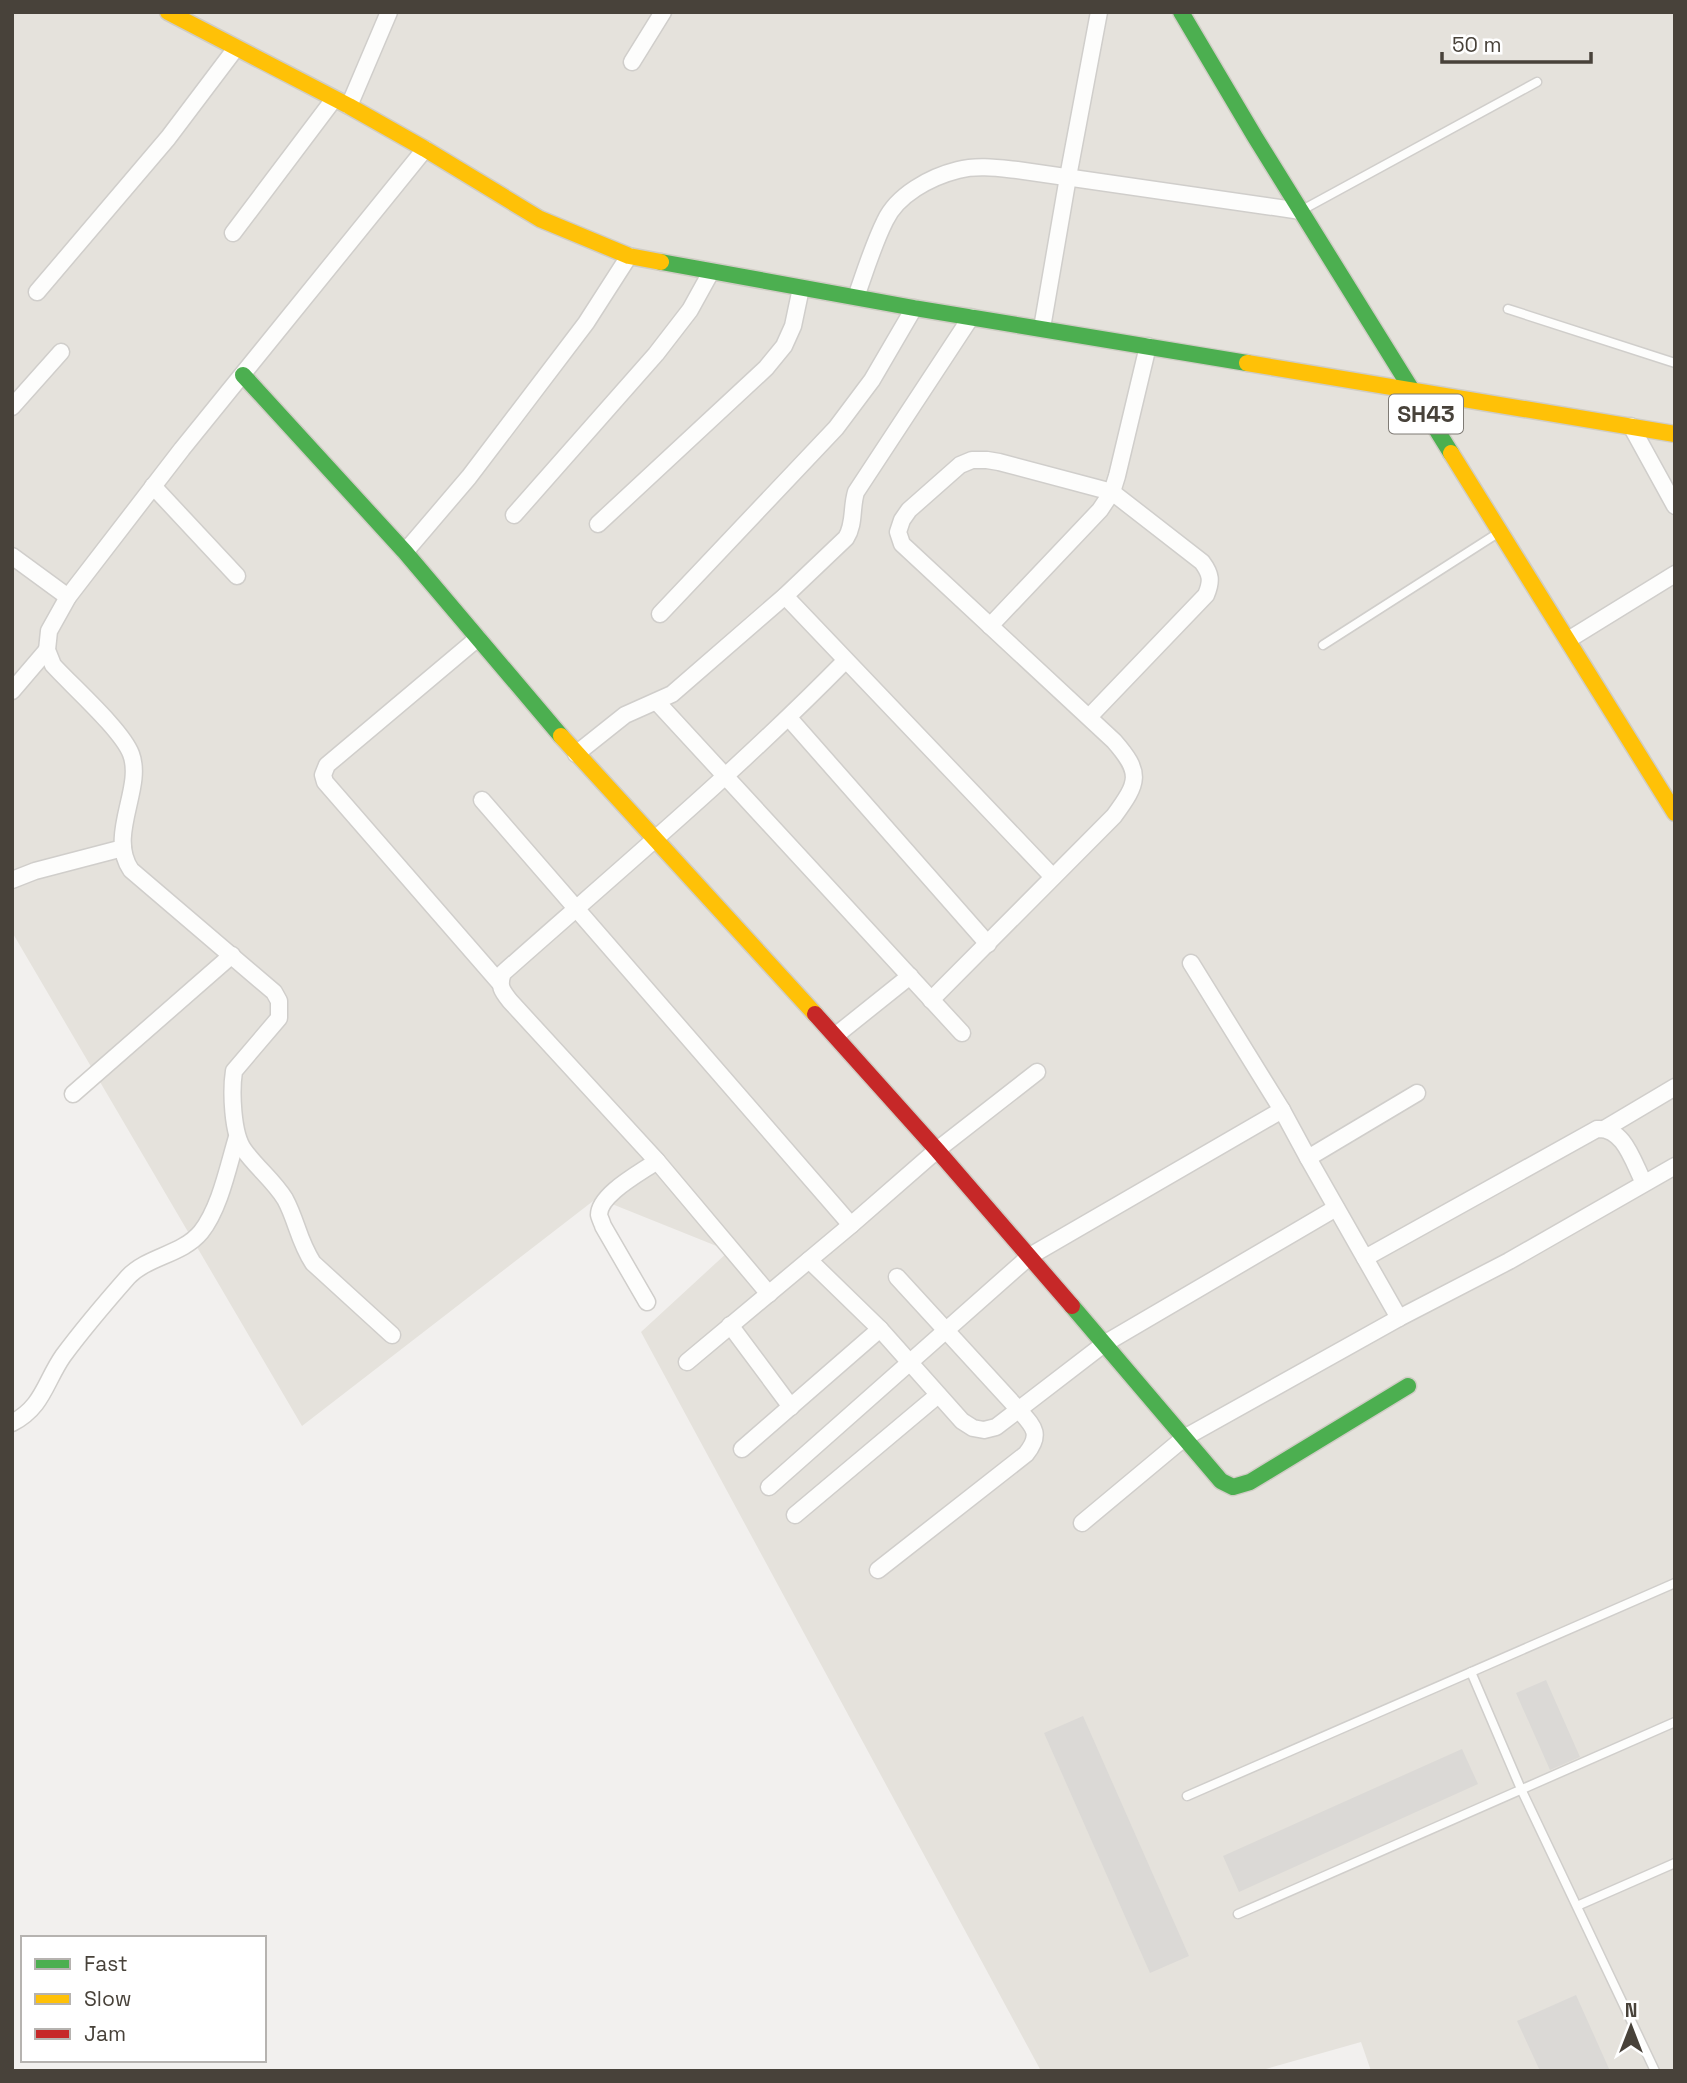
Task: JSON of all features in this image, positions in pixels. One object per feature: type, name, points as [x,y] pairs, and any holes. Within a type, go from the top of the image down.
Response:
[{"type":"street","points":[[168,12],[341,102],[540,219],[629,256],[914,308],[1675,434]]},
{"type":"street","points":[[233,233],[341,102],[389,12]]},
{"type":"street","points":[[632,62],[663,12]]},
{"type":"street","points":[[1042,328],[1099,12]]},
{"type":"street","name":"SH43","points":[[1181,12],[1255,137],[1675,813]]},
{"type":"street","points":[[37,292],[168,138],[236,48]]},
{"type":"street","points":[[12,1423],[32,1410],[62,1358],[131,1275],[181,1248],[203,1230],[221,1190],[237,1137],[234,1071],[279,1018],[280,1011],[274,992],[131,870],[125,861],[123,848],[134,766],[131,753],[121,737],[53,665],[47,650],[49,631],[68,597],[153,485],[425,149]]},
{"type":"street","points":[[856,297],[885,220],[897,203],[935,178],[959,169],[988,167],[1301,211]]},
{"type":"street","points":[[405,552],[469,477],[586,323],[629,256]]},
{"type":"street","points":[[514,515],[656,355],[690,310],[711,272]]},
{"type":"street","points":[[597,524],[766,368],[784,346],[793,326],[801,288]]},
{"type":"street","points":[[660,614],[836,428],[872,380],[914,308]]},
{"type":"street","points":[[576,754],[625,715],[673,694],[785,596],[846,538],[851,530],[856,492],[971,317]]},
{"type":"street","points":[[990,626],[1100,510],[1112,492],[1148,346]]},
{"type":"street","points":[[12,407],[61,352]]},
{"type":"street","points":[[243,375],[405,552],[576,754],[937,1150],[1221,1481],[1233,1487],[1250,1482],[1408,1386]]},
{"type":"street","points":[[1631,426],[1675,506]]},
{"type":"street","points":[[931,1000],[1114,816],[1129,796],[1134,778],[1131,761],[1114,741],[902,544],[898,532],[909,510],[960,465],[972,460],[999,462],[1112,492],[1202,562],[1210,572],[1211,584],[1206,595],[1089,717]]},
{"type":"street","points":[[153,485],[237,576]]},
{"type":"street","points":[[12,556],[68,597]]},
{"type":"street","points":[[1568,640],[1675,574]]},
{"type":"street","points":[[785,596],[1053,877]]},
{"type":"street","points":[[478,638],[327,765],[323,775],[325,782],[499,982],[501,990],[510,1001],[657,1161],[769,1294]]},
{"type":"street","points":[[12,691],[47,650]]},
{"type":"street","points":[[499,982],[503,973],[726,776],[845,661]]},
{"type":"street","points":[[657,702],[962,1033]]},
{"type":"street","points":[[789,718],[988,944]]},
{"type":"street","points":[[482,800],[852,1225]]},
{"type":"street","points":[[12,880],[35,871],[123,848]]},
{"type":"street","points":[[73,1094],[232,955]]},
{"type":"street","points":[[1191,963],[1282,1110],[1399,1318]]},
{"type":"street","points":[[835,1036],[910,976]]},
{"type":"street","points":[[687,1362],[852,1225],[937,1150],[1037,1072]]},
{"type":"street","points":[[1606,1129],[1675,1087]]},
{"type":"street","points":[[1308,1158],[1416,1093]]},
{"type":"street","points":[[769,1487],[1030,1256],[1282,1110]]},
{"type":"street","points":[[1365,1258],[1597,1129],[1616,1133],[1644,1183]]},
{"type":"street","points":[[237,1137],[242,1148],[283,1196],[292,1213],[304,1249],[313,1263],[393,1335]]},
{"type":"street","points":[[647,1303],[599,1215],[602,1204],[612,1192],[657,1161]]},
{"type":"street","points":[[1082,1523],[1184,1438],[1399,1318],[1509,1261],[1675,1166]]},
{"type":"street","points":[[809,1260],[880,1329],[962,1421],[984,1430],[996,1427],[1104,1344],[1336,1208]]},
{"type":"street","points":[[878,1570],[1026,1454],[1036,1436],[1033,1427],[1019,1410],[897,1277]]},
{"type":"street","points":[[730,1325],[790,1407]]},
{"type":"street","points":[[743,1449],[880,1329]]},
{"type":"street","points":[[795,1515],[938,1395]]},
{"type":"lane","points":[[1301,211],[1537,82]]},
{"type":"lane","points":[[1508,309],[1675,363]]},
{"type":"lane","points":[[1323,645],[1499,532]]},
{"type":"lane","points":[[1187,1796],[1675,1583]]},
{"type":"lane","points":[[1471,1672],[1521,1789],[1655,2071]]},
{"type":"lane","points":[[1238,1914],[1675,1722]]},
{"type":"lane","points":[[1577,1906],[1675,1863]]},
{"type":"shaded area","points":[[12,12],[1675,12],[1675,2071],[1371,2071],[1361,2042],[1259,2071],[1041,2071],[641,1332],[729,1251],[597,1198],[302,1426],[12,932]]},
{"type":"building","points":[[1546,1680],[1580,1757],[1550,1770],[1516,1693]]},
{"type":"building","points":[[1083,1716],[1189,1956],[1150,1973],[1044,1733]]},
{"type":"building","points":[[1462,1749],[1478,1784],[1239,1892],[1223,1856]]},
{"type":"building","points":[[1576,1995],[1610,2071],[1540,2071],[1517,2021]]},
{"type":"traffic: fast","points":[[1181,12],[1255,137],[1451,453]]},
{"type":"traffic: fast","points":[[661,262],[914,308],[1247,363]]},
{"type":"traffic: fast","points":[[243,375],[405,552],[561,736]]},
{"type":"traffic: fast","points":[[1072,1306],[1221,1481],[1233,1487],[1250,1482],[1408,1386]]},
{"type":"traffic: slow","points":[[168,12],[349,106],[540,219],[629,256],[661,262]]},
{"type":"traffic: slow","points":[[1247,363],[1675,434]]},
{"type":"traffic: slow","points":[[1451,453],[1675,813]]},
{"type":"traffic: slow","points":[[561,736],[815,1014]]},
{"type":"traffic: jam","points":[[815,1014],[1072,1306]]}]
